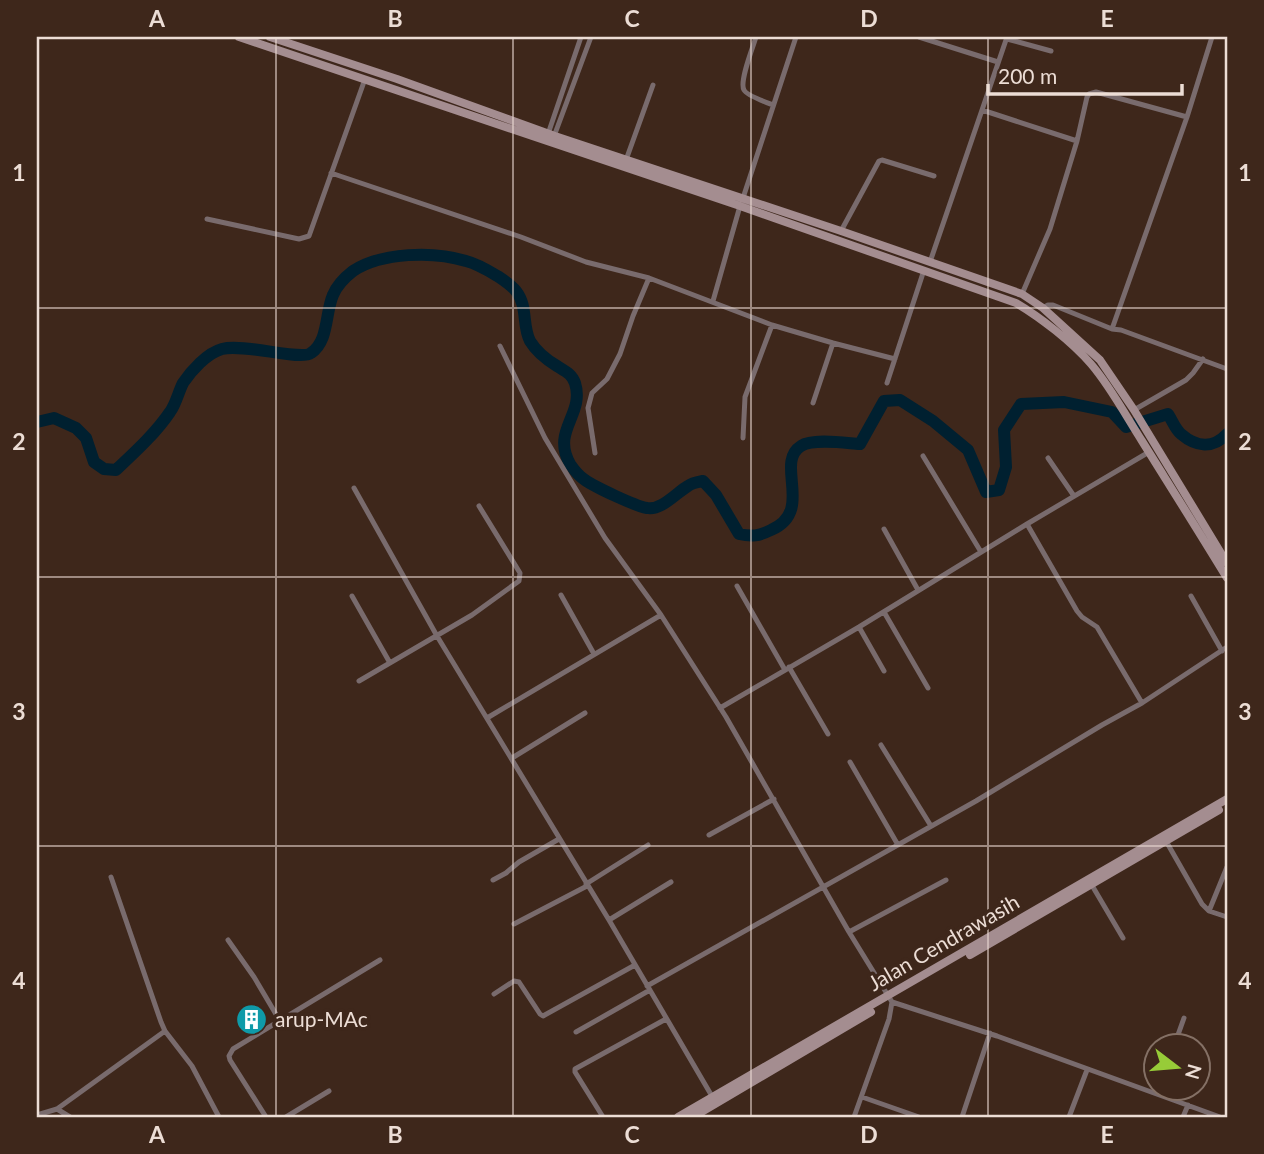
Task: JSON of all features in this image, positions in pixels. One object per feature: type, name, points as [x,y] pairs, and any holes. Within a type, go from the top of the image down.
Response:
[{"type":"street","points":[[239,37],[742,202],[841,231],[1022,294],[1095,354],[1136,414],[1149,452],[1227,578]]},
{"type":"street","points":[[270,37],[397,79],[550,138],[626,160],[1016,303],[1034,314],[1089,362],[1129,421],[1140,431],[1227,562]]},
{"type":"street","points":[[550,138],[581,37]]},
{"type":"street","points":[[550,138],[591,37]]},
{"type":"street","points":[[756,37],[743,88],[746,93],[773,105]]},
{"type":"street","points":[[713,301],[796,37]]},
{"type":"street","points":[[919,37],[998,62]]},
{"type":"street","points":[[1112,329],[1187,117],[1212,37]]},
{"type":"street","points":[[930,262],[1007,38],[1051,51]]},
{"type":"street","points":[[207,219],[291,238],[309,236],[365,79]]},
{"type":"street","points":[[626,160],[653,85]]},
{"type":"street","points":[[1022,294],[1047,237],[1077,141],[1087,97],[1093,92],[1187,117]]},
{"type":"street","points":[[982,110],[1077,141]]},
{"type":"street","points":[[841,231],[879,161],[934,176]]},
{"type":"street","points":[[331,173],[521,237],[586,262],[649,278],[772,324],[895,359]]},
{"type":"street","points":[[887,383],[924,270]]},
{"type":"street","points":[[595,453],[589,401],[592,393],[607,379],[620,354],[649,278]]},
{"type":"street","points":[[1043,309],[1053,305],[1112,329],[1227,369]]},
{"type":"street","points":[[743,438],[745,397],[772,324]]},
{"type":"street","points":[[813,403],[833,343]]},
{"type":"street","points":[[500,346],[545,438],[605,538],[661,615],[720,708],[890,999],[889,1019],[854,1117]]},
{"type":"street","points":[[1136,414],[1186,380],[1203,359]]},
{"type":"street","points":[[1112,395],[1119,388]]},
{"type":"street","points":[[720,708],[1149,452]]},
{"type":"street","points":[[923,456],[981,552]]},
{"type":"street","points":[[1048,457],[1074,496]]},
{"type":"street","points":[[354,488],[437,636],[609,920],[714,1100]]},
{"type":"street","points":[[359,681],[472,615],[520,579],[520,573],[479,506]]},
{"type":"street","points":[[1027,524],[1077,611],[1097,627],[1142,703]]},
{"type":"street","points":[[884,529],[918,590]]},
{"type":"street","points":[[737,586],[828,734]]},
{"type":"street","points":[[561,595],[594,654]]},
{"type":"street","points":[[352,596],[390,663]]},
{"type":"street","points":[[576,1032],[1142,703],[1224,649],[1191,596]]},
{"type":"street","points":[[884,612],[928,688]]},
{"type":"street","points":[[487,718],[661,615]]},
{"type":"street","points":[[859,626],[884,671]]},
{"type":"street","points":[[512,758],[585,713]]},
{"type":"street","points":[[881,745],[931,826]]},
{"type":"street","points":[[850,762],[898,845]]},
{"type":"street","points":[[709,835],[774,799]]},
{"type":"street","name":"Jalan Cendrawasih","points":[[678,1117],[714,1100],[890,999],[1227,799]]},
{"type":"street","name":"Jalan Cendrawasih","points":[[1090,882],[1227,805]]},
{"type":"street","points":[[493,880],[559,839]]},
{"type":"street","points":[[1166,841],[1194,891],[1209,911],[1227,917]]},
{"type":"street","points":[[514,924],[587,885],[648,845]]},
{"type":"street","points":[[1209,911],[1227,867]]},
{"type":"street","points":[[111,877],[166,1031],[192,1066],[219,1117]]},
{"type":"street","points":[[849,932],[946,880]]},
{"type":"street","points":[[609,920],[671,882]]},
{"type":"street","points":[[1090,882],[1123,938]]},
{"type":"street","points":[[228,940],[280,1021]]},
{"type":"street","points":[[266,1117],[230,1060],[233,1049],[380,960]]},
{"type":"street","points":[[494,994],[516,981],[521,984],[543,1016],[635,965]]},
{"type":"street","points":[[890,999],[1087,1070],[1142,1087]]},
{"type":"street","points":[[1179,1032],[1184,1018]]},
{"type":"street","points":[[603,1117],[575,1069],[666,1019]]},
{"type":"street","points":[[37,1115],[57,1109],[166,1031]]},
{"type":"street","points":[[962,1117],[990,1033]]},
{"type":"street","points":[[1069,1117],[1087,1070]]},
{"type":"street","points":[[286,1117],[330,1091]]},
{"type":"street","points":[[862,1097],[919,1117]]},
{"type":"street","name":"Jalan Cendrawasih","points":[[692,1117],[714,1100]]},
{"type":"street","points":[[1181,1102],[1220,1117]]},
{"type":"street","points":[[1183,1117],[1188,1105]]},
{"type":"street","points":[[57,1109],[70,1117]]},
{"type":"waterway","points":[[37,422],[54,418],[76,428],[86,438],[94,462],[104,469],[116,470],[158,428],[172,409],[186,378],[211,354],[232,348],[296,355],[311,353],[317,348],[324,334],[330,302],[335,291],[347,276],[378,260],[424,255],[475,264],[499,277],[516,291],[522,303],[530,341],[546,358],[570,375],[575,383],[576,404],[564,442],[570,464],[581,477],[597,487],[647,508],[658,507],[690,485],[703,481],[716,495],[739,534],[759,535],[784,522],[793,500],[791,464],[794,454],[801,446],[821,442],[860,444],[884,401],[900,400],[933,421],[968,450],[986,492],[999,490],[1006,467],[1004,430],[1021,404],[1064,402],[1112,412],[1126,427],[1168,414],[1179,432],[1198,444],[1216,442],[1227,434]]},
{"type":"place","name":"arup-MAc","points":[[252,1020]]}]
